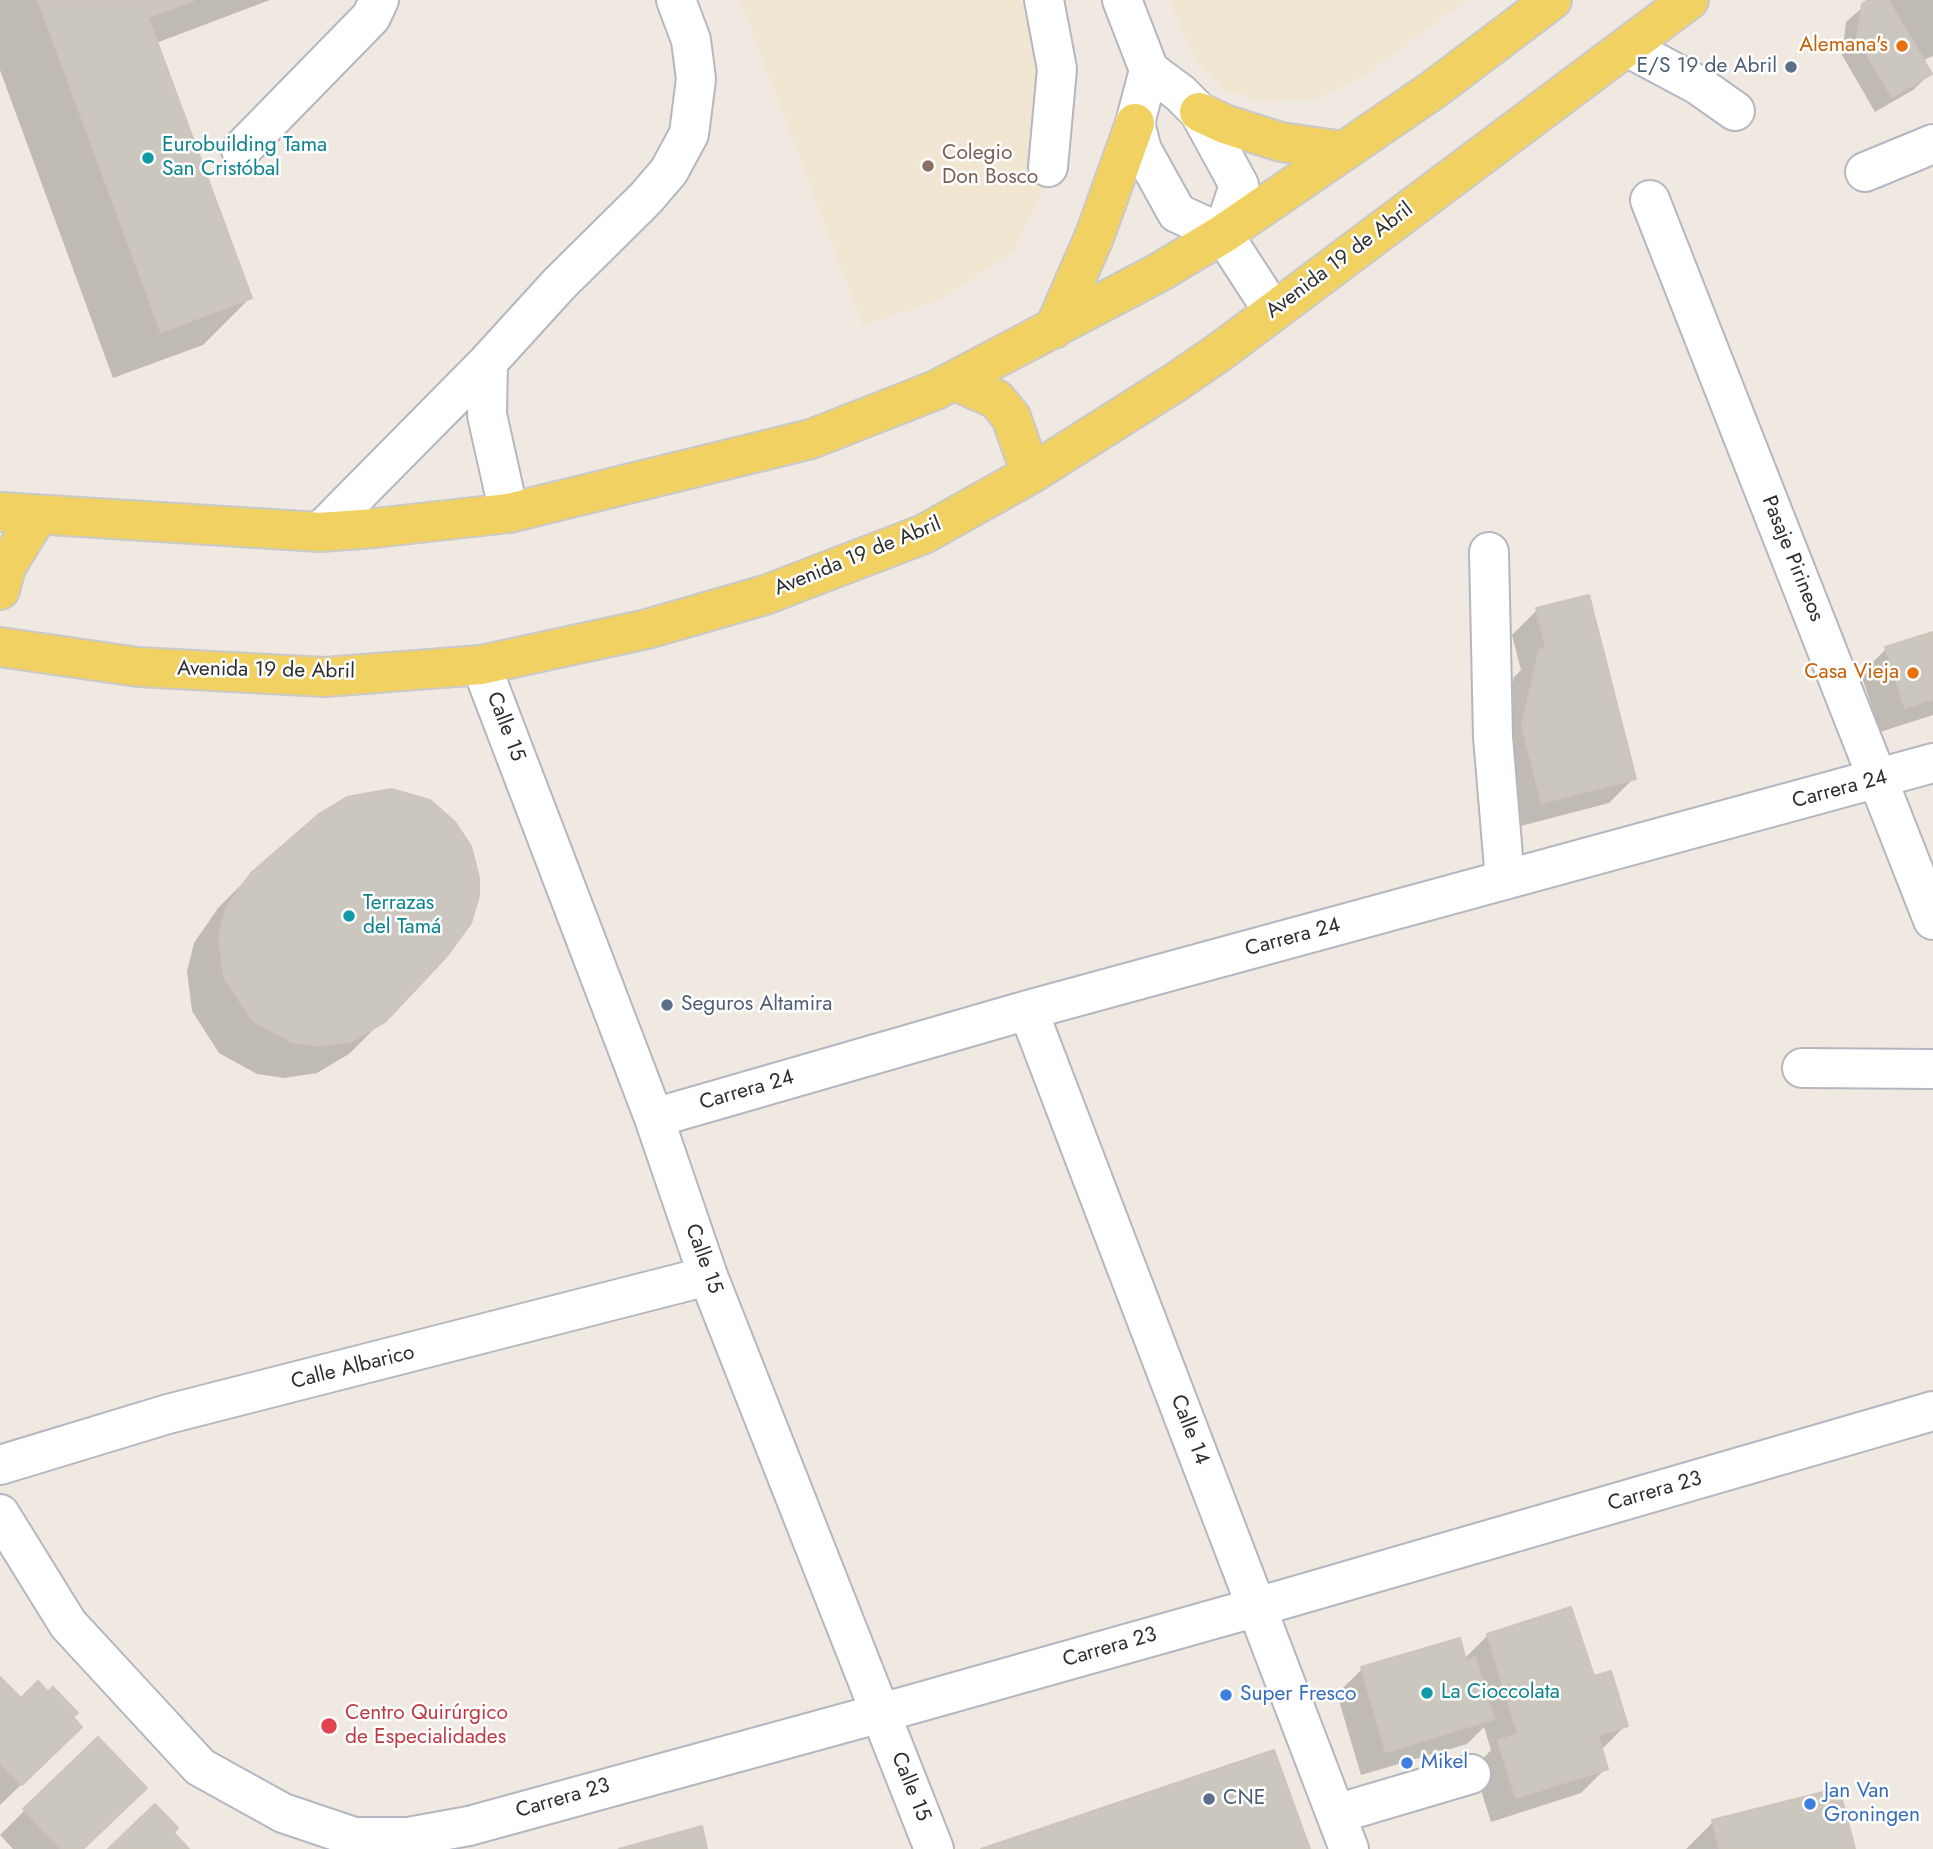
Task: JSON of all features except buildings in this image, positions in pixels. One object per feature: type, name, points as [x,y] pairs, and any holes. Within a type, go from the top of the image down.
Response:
[{"type":"main road","points":[[0,512],[320,532],[509,513],[811,439],[955,381],[1123,293],[1223,234],[1433,90],[1552,0]]},
{"type":"main road","name":"Avenida 19 de Abril","points":[[6,649],[138,667],[325,677],[481,665],[647,629],[765,595],[924,534],[1031,474],[1176,382],[1689,0]]},
{"type":"main road","points":[[1199,112],[1227,125],[1281,142],[1344,151]]},
{"type":"main road","points":[[1054,329],[1095,235],[1135,123]]},
{"type":"main road","points":[[955,381],[996,399],[1011,417],[1031,474]]},
{"type":"main road","points":[[6,649],[0,593],[6,567],[38,515]]},
{"type":"street","points":[[241,150],[372,17],[379,0]]},
{"type":"street","points":[[320,532],[488,362],[669,171],[689,134],[696,79],[691,40],[676,0]]},
{"type":"street","points":[[1044,0],[1057,69],[1048,167]]},
{"type":"street","points":[[1122,0],[1149,70],[1180,93],[1199,112],[1239,186],[1223,234]]},
{"type":"street","points":[[1627,47],[1698,85],[1735,111]]},
{"type":"street","points":[[1149,70],[1135,123],[1142,150],[1177,213],[1223,234],[1273,311]]},
{"type":"street","points":[[1866,173],[1933,144]]},
{"type":"street","name":"Pasaje Pirineos","points":[[1650,200],[1933,920]]},
{"type":"street","points":[[488,362],[487,415],[509,513]]},
{"type":"street","points":[[1489,552],[1493,737],[1504,880]]},
{"type":"street","name":"Calle 15","points":[[481,665],[654,1118],[708,1276],[934,1849]]},
{"type":"street","name":"Carrera 24","points":[[654,1118],[1028,1010],[1933,763]]},
{"type":"street","name":"Calle 14","points":[[1028,1010],[1342,1832]]},
{"type":"street","points":[[1802,1068],[1933,1069]]},
{"type":"street","name":"Calle Albarico","points":[[0,1465],[169,1414],[708,1276]]},
{"type":"street","name":"Carrera 23","points":[[0,1514],[68,1624],[200,1767],[283,1813],[354,1838],[408,1837],[469,1826],[881,1713],[1933,1411]]},
{"type":"street","points":[[1342,1832],[1471,1774]]},
{"type":"shaded area","name":"Colegio Don Bosco","points":[[740,0],[1057,0],[1048,182],[1014,251],[940,300],[863,326]]},
{"type":"shaded area","points":[[1169,0],[1467,0],[1362,77],[1312,100],[1263,101],[1226,91],[1197,63]]},
{"type":"place","name":"Alemana's","points":[[1902,46]]},
{"type":"place","name":"E/S 19 de Abril","points":[[1791,67]]},
{"type":"place","name":"Eurobuilding Tama San Cristóbal","points":[[148,158]]},
{"type":"place","name":"Colegio Don Bosco","points":[[928,166]]},
{"type":"place","name":"Casa Vieja","points":[[1913,673]]},
{"type":"place","name":"Terrazas del Tamá","points":[[349,916]]},
{"type":"place","name":"Seguros Altamira","points":[[667,1005]]},
{"type":"place","name":"La Cioccolata","points":[[1427,1693]]},
{"type":"place","name":"Super Fresco","points":[[1226,1695]]},
{"type":"place","name":"Centro Quirúrgico de Especialidades","points":[[329,1726]]},
{"type":"place","name":"Mikel","points":[[1407,1763]]},
{"type":"place","name":"CNE","points":[[1209,1799]]},
{"type":"place","name":"Jan Van Groningen","points":[[1810,1804]]}]
